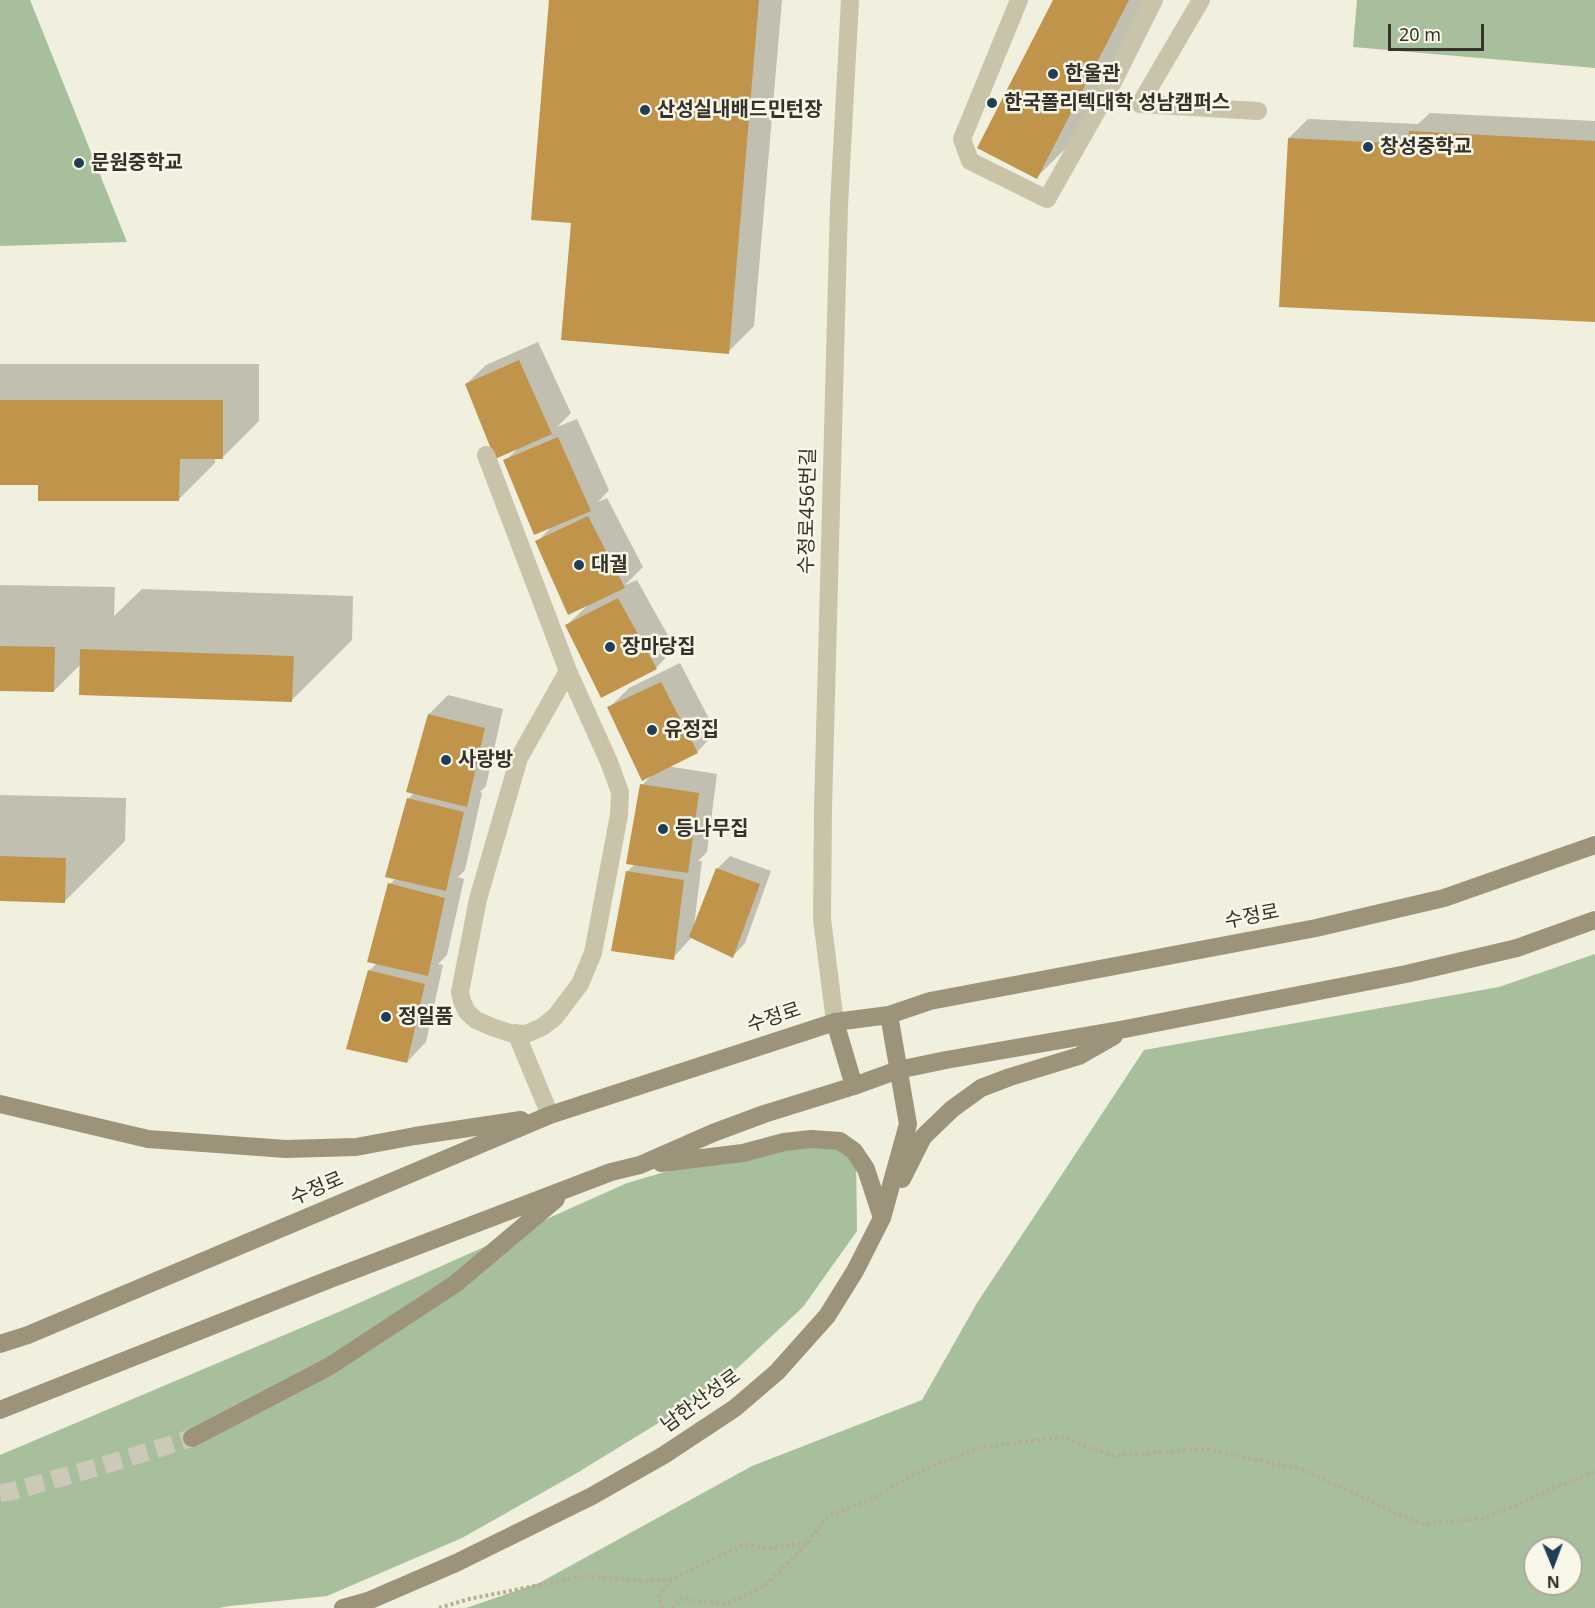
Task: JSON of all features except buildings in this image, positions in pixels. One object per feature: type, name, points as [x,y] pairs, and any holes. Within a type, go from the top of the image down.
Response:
[{"type":"main road","name":"수정로","points":[[0,1344],[28,1335],[550,1115],[835,1022],[889,1015],[930,1001],[1316,928],[1444,898],[1595,845]]},
{"type":"main road","points":[[640,1165],[713,1133],[898,1071],[945,1060],[1125,1029],[1395,976],[1517,948],[1595,920]]},
{"type":"main road","name":"남한산성로","points":[[343,1608],[368,1601],[456,1563],[592,1496],[664,1455],[735,1408],[777,1372],[827,1317],[855,1271],[882,1218],[908,1124],[889,1015]]},
{"type":"main road","points":[[835,1022],[854,1086]]},
{"type":"main road","points":[[882,1218],[923,1137],[952,1109],[981,1088],[1079,1056],[1125,1029]]},
{"type":"main road","points":[[0,1104],[148,1139],[286,1149],[356,1147],[550,1115]]},
{"type":"main road","points":[[0,1410],[328,1280],[611,1172],[640,1165],[743,1153],[784,1142],[811,1139],[840,1142],[854,1151],[866,1169],[882,1218]]},
{"type":"main road","points":[[192,1438],[330,1366],[455,1284],[568,1189]]},
{"type":"street","name":"수정로456번길","points":[[835,1022],[822,919],[823,808],[838,205],[850,0]]},
{"type":"street","points":[[1019,0],[962,139],[970,161],[1047,199],[1111,86],[1154,0]]},
{"type":"street","points":[[1201,0],[1140,104],[1258,111]]},
{"type":"street","points":[[486,455],[568,671],[620,792],[619,815],[593,953],[580,984],[555,1017],[542,1028],[526,1034],[510,1033],[476,1020],[467,1012],[460,992],[478,899],[519,758],[568,671]]},
{"type":"street","points":[[516,1033],[550,1115]]},
{"type":"path","points":[[672,1608],[681,1599],[726,1604],[765,1586],[808,1542],[829,1515],[868,1501],[920,1471],[979,1448],[1062,1437],[1113,1456],[1205,1449],[1301,1469],[1420,1524],[1485,1518],[1595,1471]]},
{"type":"path","points":[[439,1608],[469,1599],[585,1575],[644,1581],[671,1579],[745,1544],[766,1548],[808,1542]]},
{"type":"path","points":[[663,1608],[659,1596],[671,1579]]},
{"type":"green space","points":[[0,0],[30,0],[127,242],[0,246]]},
{"type":"green space","points":[[1357,0],[1595,0],[1595,68],[1353,47]]},
{"type":"green space","points":[[1595,954],[1595,1608],[466,1608],[539,1583],[752,1466],[922,1400],[977,1303],[1144,1050],[1499,987]]},
{"type":"green space","points":[[796,1134],[856,1155],[857,1231],[803,1307],[717,1387],[577,1473],[462,1538],[327,1596],[219,1608],[0,1608],[0,1455],[341,1311],[627,1183]]},
{"type":"tunnel","points":[[0,1493],[98,1467],[192,1438]]},
{"type":"place","name":"한울관","points":[[1053,74]]},
{"type":"place","name":"한국폴리텍대학 성남캠퍼스","points":[[992,103]]},
{"type":"place","name":"산성실내배드민턴장","points":[[645,110]]},
{"type":"place","name":"창성중학교","points":[[1368,147]]},
{"type":"place","name":"문원중학교","points":[[79,163]]},
{"type":"place","name":"대궐","points":[[579,565]]},
{"type":"place","name":"장마당집","points":[[610,647]]},
{"type":"place","name":"유정집","points":[[652,730]]},
{"type":"place","name":"사랑방","points":[[446,760]]},
{"type":"place","name":"등나무집","points":[[663,829]]},
{"type":"place","name":"정일품","points":[[386,1017]]}]
